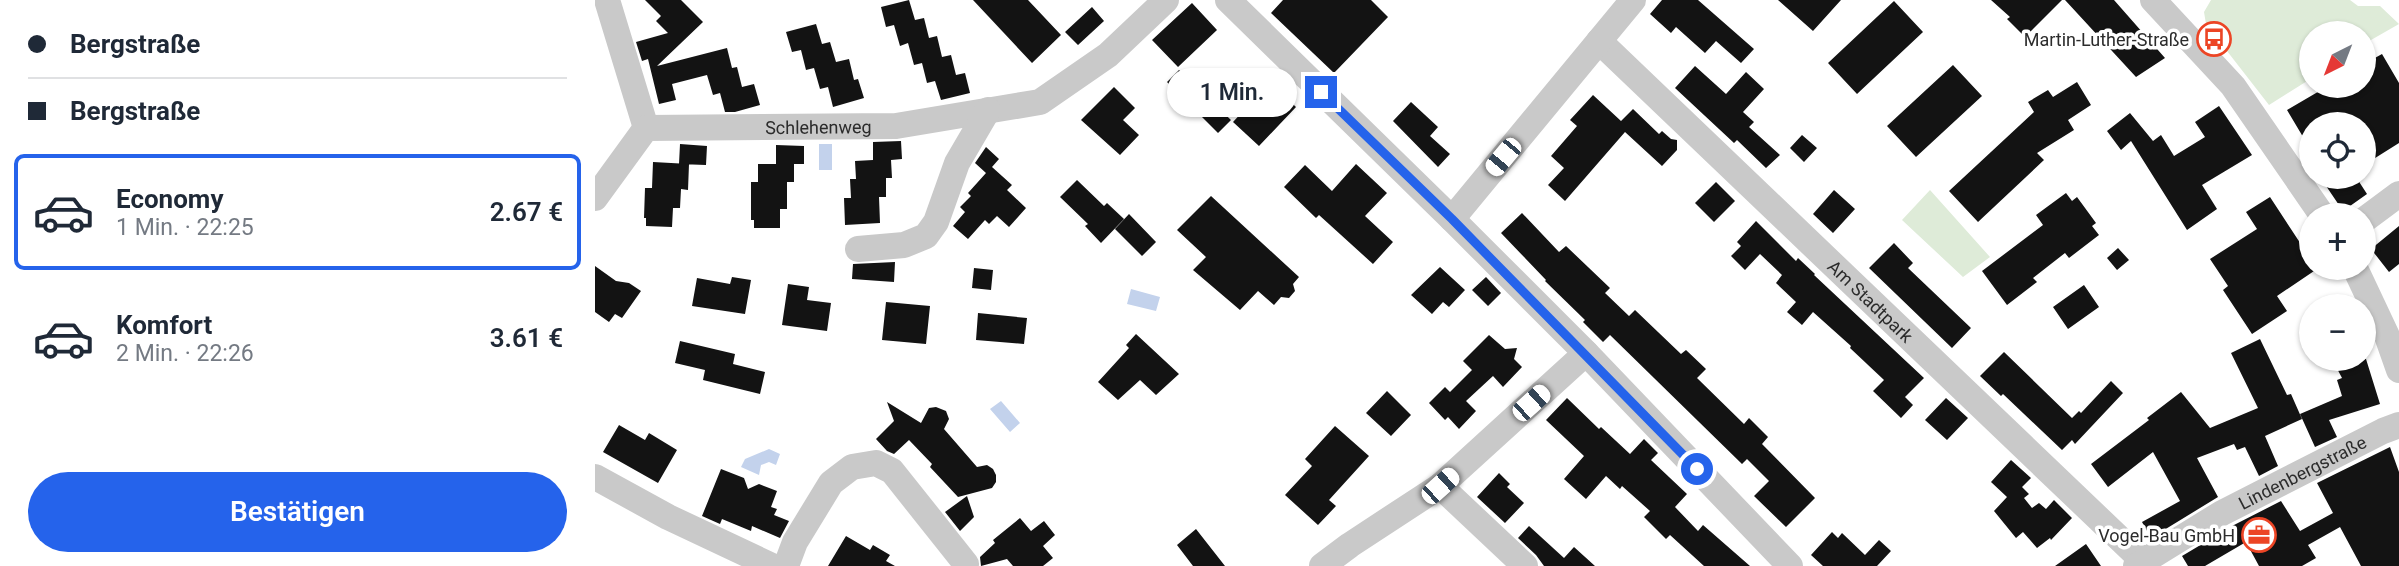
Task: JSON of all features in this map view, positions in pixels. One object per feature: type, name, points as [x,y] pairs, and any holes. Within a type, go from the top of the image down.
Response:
[{"type":"street","points":[[595,198],[646,128],[607,0]]},
{"type":"street","name":"Schlehenweg","points":[[646,128],[896,126],[1040,102],[1108,55],[1166,0]]},
{"type":"street","points":[[1228,0],[1586,353],[1790,566]]},
{"type":"street","points":[[1452,219],[1633,0]]},
{"type":"street","points":[[2167,4],[2233,86],[2314,203]]},
{"type":"street","name":"Am Stadtpark","points":[[1599,41],[2139,564]]},
{"type":"street","points":[[858,249],[904,245],[926,236],[936,222],[957,163],[988,110]]},
{"type":"street","points":[[2376,211],[2399,194]]},
{"type":"street","points":[[2362,280],[2393,334],[2399,370]]},
{"type":"street","points":[[1322,566],[1440,486],[1586,353]]},
{"type":"street","name":"Lindenbergstraße","points":[[2139,564],[2222,513],[2383,430],[2399,425]]},
{"type":"street","points":[[786,566],[795,542],[831,482],[852,467],[876,463],[892,471],[966,564]]},
{"type":"street","points":[[595,477],[772,566]]},
{"type":"street","points":[[1440,486],[1525,566]]},
{"type":"green space","points":[[2211,0],[2350,0],[2358,6],[2380,6],[2399,24],[2377,37],[2377,21],[2299,21],[2299,86],[2269,105],[2206,24],[2204,12]]},
{"type":"green space","points":[[1930,190],[1990,257],[1963,277],[1902,220]]},
{"type":"water","points":[[819,144],[832,144],[832,170],[819,170]]},
{"type":"water","points":[[1131,289],[1160,297],[1156,311],[1127,304]]},
{"type":"water","points":[[1001,401],[1020,423],[1010,432],[990,409]]},
{"type":"water","points":[[769,449],[780,454],[776,465],[769,462],[761,465],[759,475],[741,467],[745,459]]},
{"type":"building","points":[[645,0],[681,0],[703,22],[657,66],[727,48],[732,68],[737,67],[742,87],[754,84],[760,105],[725,112],[720,93],[713,95],[707,75],[672,84],[676,100],[659,104],[648,59],[642,61],[636,42],[668,33],[656,21],[661,16]]},
{"type":"building","points":[[909,0],[915,20],[924,18],[929,38],[937,36],[942,57],[951,55],[956,75],[965,73],[970,93],[941,100],[935,81],[927,83],[922,63],[914,65],[908,43],[900,46],[894,25],[886,27],[881,7]]},
{"type":"building","points":[[973,0],[1028,0],[1061,35],[1032,63]]},
{"type":"building","points":[[1283,0],[1371,0],[1388,17],[1334,73],[1271,13]]},
{"type":"building","points":[[1662,0],[1698,0],[1754,49],[1741,63],[1716,41],[1705,53],[1676,27],[1671,33],[1650,14]]},
{"type":"building","points":[[1778,0],[1841,0],[1813,31]]},
{"type":"building","points":[[1991,0],[2062,0],[2025,37],[2007,19],[2010,17]]},
{"type":"building","points":[[2065,0],[2114,0],[2165,58],[2136,77]]},
{"type":"building","points":[[1894,1],[1923,32],[1857,94],[1828,63]]},
{"type":"building","points":[[1192,3],[1217,30],[1178,67],[1152,40]]},
{"type":"building","points":[[1092,7],[1104,21],[1078,45],[1065,32]]},
{"type":"building","points":[[816,24],[822,44],[830,42],[836,62],[849,59],[854,80],[858,79],[864,98],[833,107],[828,87],[820,89],[814,68],[806,70],[801,50],[792,52],[786,32]]},
{"type":"building","points":[[2382,54],[2399,83],[2399,143],[2376,157],[2376,112],[2299,112],[2299,130],[2287,110],[2308,98],[2377,98],[2377,57]]},
{"type":"building","points":[[1953,65],[1982,96],[1916,157],[1887,126]]},
{"type":"building","points":[[1695,66],[1726,94],[1746,72],[1764,89],[1743,112],[1754,122],[1749,127],[1780,155],[1766,168],[1737,140],[1734,143],[1675,88]]},
{"type":"building","points":[[1179,70],[1231,120],[1218,133],[1167,82]]},
{"type":"building","points":[[1270,82],[1296,107],[1259,146],[1233,122]]},
{"type":"building","points":[[2077,82],[2091,105],[2068,120],[2074,130],[2037,153],[2044,160],[1978,222],[1949,191],[2034,112],[2028,102],[2048,90],[2053,97]]},
{"type":"building","points":[[1114,87],[1135,108],[1123,120],[1139,135],[1120,155],[1081,120]]},
{"type":"building","points":[[1593,95],[1621,121],[1633,109],[1659,134],[1662,131],[1671,139],[1677,140],[1677,150],[1662,166],[1625,132],[1565,201],[1548,185],[1564,168],[1551,156],[1577,126],[1570,120]]},
{"type":"building","points":[[1411,102],[1438,127],[1430,136],[1450,154],[1438,167],[1393,121]]},
{"type":"building","points":[[2219,106],[2252,155],[2202,185],[2217,209],[2187,230],[2131,141],[2121,150],[2107,131],[2130,113],[2153,141],[2161,135],[2174,156],[2205,137],[2195,122]]},
{"type":"building","points":[[1802,135],[1817,148],[1804,162],[1790,148]]},
{"type":"building","points":[[901,141],[902,159],[891,160],[892,178],[886,178],[886,197],[879,197],[880,223],[845,225],[844,198],[851,198],[850,179],[856,179],[855,161],[873,160],[873,142]]},
{"type":"building","points":[[680,144],[707,146],[706,165],[679,164]]},
{"type":"building","points":[[776,145],[804,146],[804,164],[794,164],[794,182],[787,182],[787,209],[780,209],[780,228],[754,228],[754,220],[751,220],[751,182],[758,182],[758,164],[776,164]]},
{"type":"building","points":[[986,147],[999,159],[992,167],[1012,185],[1007,190],[1026,208],[1009,227],[997,216],[989,224],[985,220],[968,239],[953,226],[965,212],[960,207],[971,196],[968,193],[986,173],[975,163]]},
{"type":"building","points":[[653,162],[689,164],[688,190],[681,189],[680,208],[673,208],[672,227],[646,226],[645,188],[652,188]]},
{"type":"building","points":[[1356,164],[1387,193],[1365,216],[1393,242],[1373,264],[1319,215],[1316,218],[1284,187],[1305,165],[1332,191]]},
{"type":"building","points":[[1077,180],[1104,206],[1107,203],[1124,219],[1101,243],[1085,226],[1088,224],[1060,197]]},
{"type":"building","points":[[1716,182],[1735,201],[1714,222],[1695,203]]},
{"type":"building","points":[[2328,189],[2364,189],[2367,194],[2354,203],[2338,203]]},
{"type":"building","points":[[1834,190],[1855,209],[1833,233],[1813,214]]},
{"type":"building","points":[[2066,193],[2072,201],[2077,197],[2096,223],[2092,226],[2099,235],[2069,258],[2065,253],[2033,278],[2037,282],[2007,305],[1982,271],[2043,225],[2036,215]]},
{"type":"building","points":[[1211,196],[1299,277],[1293,284],[1295,291],[1289,298],[1281,297],[1274,305],[1258,291],[1240,310],[1193,270],[1206,257],[1177,230]]},
{"type":"building","points":[[2270,197],[2299,241],[2301,280],[2277,296],[2287,311],[2252,334],[2223,290],[2228,286],[2210,259],[2257,229],[2246,212]]},
{"type":"building","points":[[1522,213],[1559,252],[1566,246],[1610,288],[1605,293],[1629,316],[1635,310],[1681,354],[1686,350],[1706,369],[1697,378],[1744,424],[1749,418],[1768,437],[1762,444],[1815,498],[1786,527],[1754,496],[1769,481],[1747,459],[1742,464],[1610,335],[1603,342],[1501,233]]},
{"type":"building","points":[[1129,214],[1156,242],[1142,256],[1115,229]]},
{"type":"building","points":[[1756,221],[1924,378],[1905,397],[1913,405],[1901,418],[1873,391],[1884,380],[1850,348],[1851,346],[1813,312],[1802,325],[1787,312],[1796,302],[1776,283],[1782,275],[1760,254],[1745,270],[1731,256],[1741,246],[1737,242]]},
{"type":"building","points":[[2399,226],[2399,264],[2389,272],[2376,255],[2376,245]]},
{"type":"building","points":[[1894,243],[1913,263],[1908,268],[1971,328],[1952,348],[1869,268]]},
{"type":"building","points":[[2118,248],[2129,260],[2117,270],[2107,258]]},
{"type":"building","points":[[895,262],[894,282],[852,279],[853,264]]},
{"type":"building","points":[[595,266],[616,281],[629,283],[641,291],[622,318],[615,314],[609,322],[595,312]]},
{"type":"building","points":[[1440,267],[1465,290],[1449,307],[1443,302],[1432,314],[1411,295]]},
{"type":"building","points":[[974,268],[993,270],[991,290],[972,288]]},
{"type":"building","points":[[732,277],[751,280],[745,314],[692,306],[697,278],[730,284]]},
{"type":"building","points":[[1486,277],[1501,293],[1488,306],[1472,290]]},
{"type":"building","points":[[788,284],[809,287],[807,300],[831,303],[827,331],[782,325]]},
{"type":"building","points":[[2084,285],[2099,307],[2068,329],[2053,307]]},
{"type":"building","points":[[886,302],[930,306],[926,344],[882,340]]},
{"type":"building","points":[[978,313],[1027,318],[1024,344],[976,340]]},
{"type":"building","points":[[1136,334],[1179,374],[1156,395],[1140,380],[1118,400],[1098,382],[1129,348],[1126,345]]},
{"type":"building","points":[[1489,335],[1505,349],[1517,348],[1514,359],[1522,367],[1503,387],[1493,376],[1466,401],[1476,411],[1459,429],[1448,417],[1445,420],[1429,403],[1445,387],[1450,392],[1472,370],[1463,361]]},
{"type":"building","points":[[2260,339],[2287,395],[2291,394],[2302,419],[2265,436],[2278,466],[2259,476],[2245,447],[2237,450],[2234,444],[2197,458],[2218,497],[2151,538],[2142,522],[2180,501],[2153,452],[2108,487],[2091,464],[2181,392],[2210,428],[2258,408],[2231,353]]},
{"type":"building","points":[[680,341],[735,354],[733,364],[765,372],[760,394],[703,380],[705,370],[675,363]]},
{"type":"building","points":[[2004,352],[2072,418],[2079,411],[2081,413],[2111,381],[2123,393],[2075,444],[2072,440],[2062,450],[1980,376]]},
{"type":"building","points":[[2338,371],[2370,371],[2380,404],[2329,420],[2337,437],[2315,447],[2300,414],[2342,396],[2337,380],[2342,378]]},
{"type":"building","points":[[1387,391],[1411,415],[1391,436],[1366,413]]},
{"type":"building","points":[[1567,398],[1630,454],[1644,439],[1658,453],[1651,460],[1687,494],[1675,507],[1698,531],[1703,525],[1750,566],[1704,566],[1670,535],[1666,539],[1644,517],[1650,511],[1622,486],[1620,489],[1606,476],[1586,499],[1564,479],[1584,456],[1546,420]]},
{"type":"building","points":[[1946,398],[1968,418],[1947,440],[1925,420]]},
{"type":"building","points":[[887,402],[921,423],[929,408],[936,407],[946,411],[949,419],[944,429],[977,467],[987,465],[993,469],[996,482],[992,488],[958,497],[909,440],[894,454],[887,451],[876,439],[894,421]]},
{"type":"building","points":[[619,425],[645,440],[649,433],[677,450],[658,483],[603,452]]},
{"type":"building","points":[[1335,426],[1369,456],[1329,500],[1336,506],[1318,525],[1285,495],[1312,466],[1305,459]]},
{"type":"building","points":[[2390,447],[2399,472],[2399,566],[2361,566],[2340,527],[2308,545],[2316,558],[2302,566],[2259,566],[2246,542],[2205,566],[2188,566],[2182,556],[2281,501],[2300,531],[2333,513],[2317,483]]},
{"type":"building","points":[[2011,460],[2031,478],[2022,487],[2029,494],[2024,498],[2032,508],[2039,503],[2046,509],[2054,500],[2072,518],[2051,540],[2050,538],[2037,548],[2023,532],[2016,538],[1994,511],[2007,497],[1991,482]]},
{"type":"building","points":[[721,469],[744,478],[748,489],[759,484],[777,491],[771,507],[777,509],[774,515],[789,521],[780,538],[752,526],[751,531],[722,519],[720,524],[702,516]]},
{"type":"building","points":[[1499,473],[1510,484],[1507,487],[1524,503],[1505,523],[1477,497]]},
{"type":"building","points":[[967,496],[974,517],[960,531],[945,512]]},
{"type":"building","points":[[1020,518],[1031,531],[1044,521],[1055,535],[1043,546],[1053,558],[1043,566],[1013,566],[1007,559],[981,566],[980,557],[995,543],[993,540]]},
{"type":"building","points":[[1529,526],[1564,558],[1574,547],[1595,566],[1544,566],[1518,538]]},
{"type":"building","points":[[1196,529],[1225,566],[1193,566],[1177,545]]},
{"type":"building","points":[[1832,532],[1838,538],[1842,533],[1865,555],[1879,540],[1891,551],[1877,566],[1823,566],[1811,555]]},
{"type":"building","points":[[846,536],[870,550],[873,545],[890,555],[886,561],[895,566],[828,566]]},
{"type":"building","points":[[2086,544],[2101,566],[2055,566]]},
{"type":"place","name":"Martin-Luther-Straße","points":[[2214,39]]},
{"type":"place","name":"Vogel-Bau GmbH","points":[[2259,535]]},
{"type":"route","points":[[1321,92],[1586,353],[1697,469]]}]
